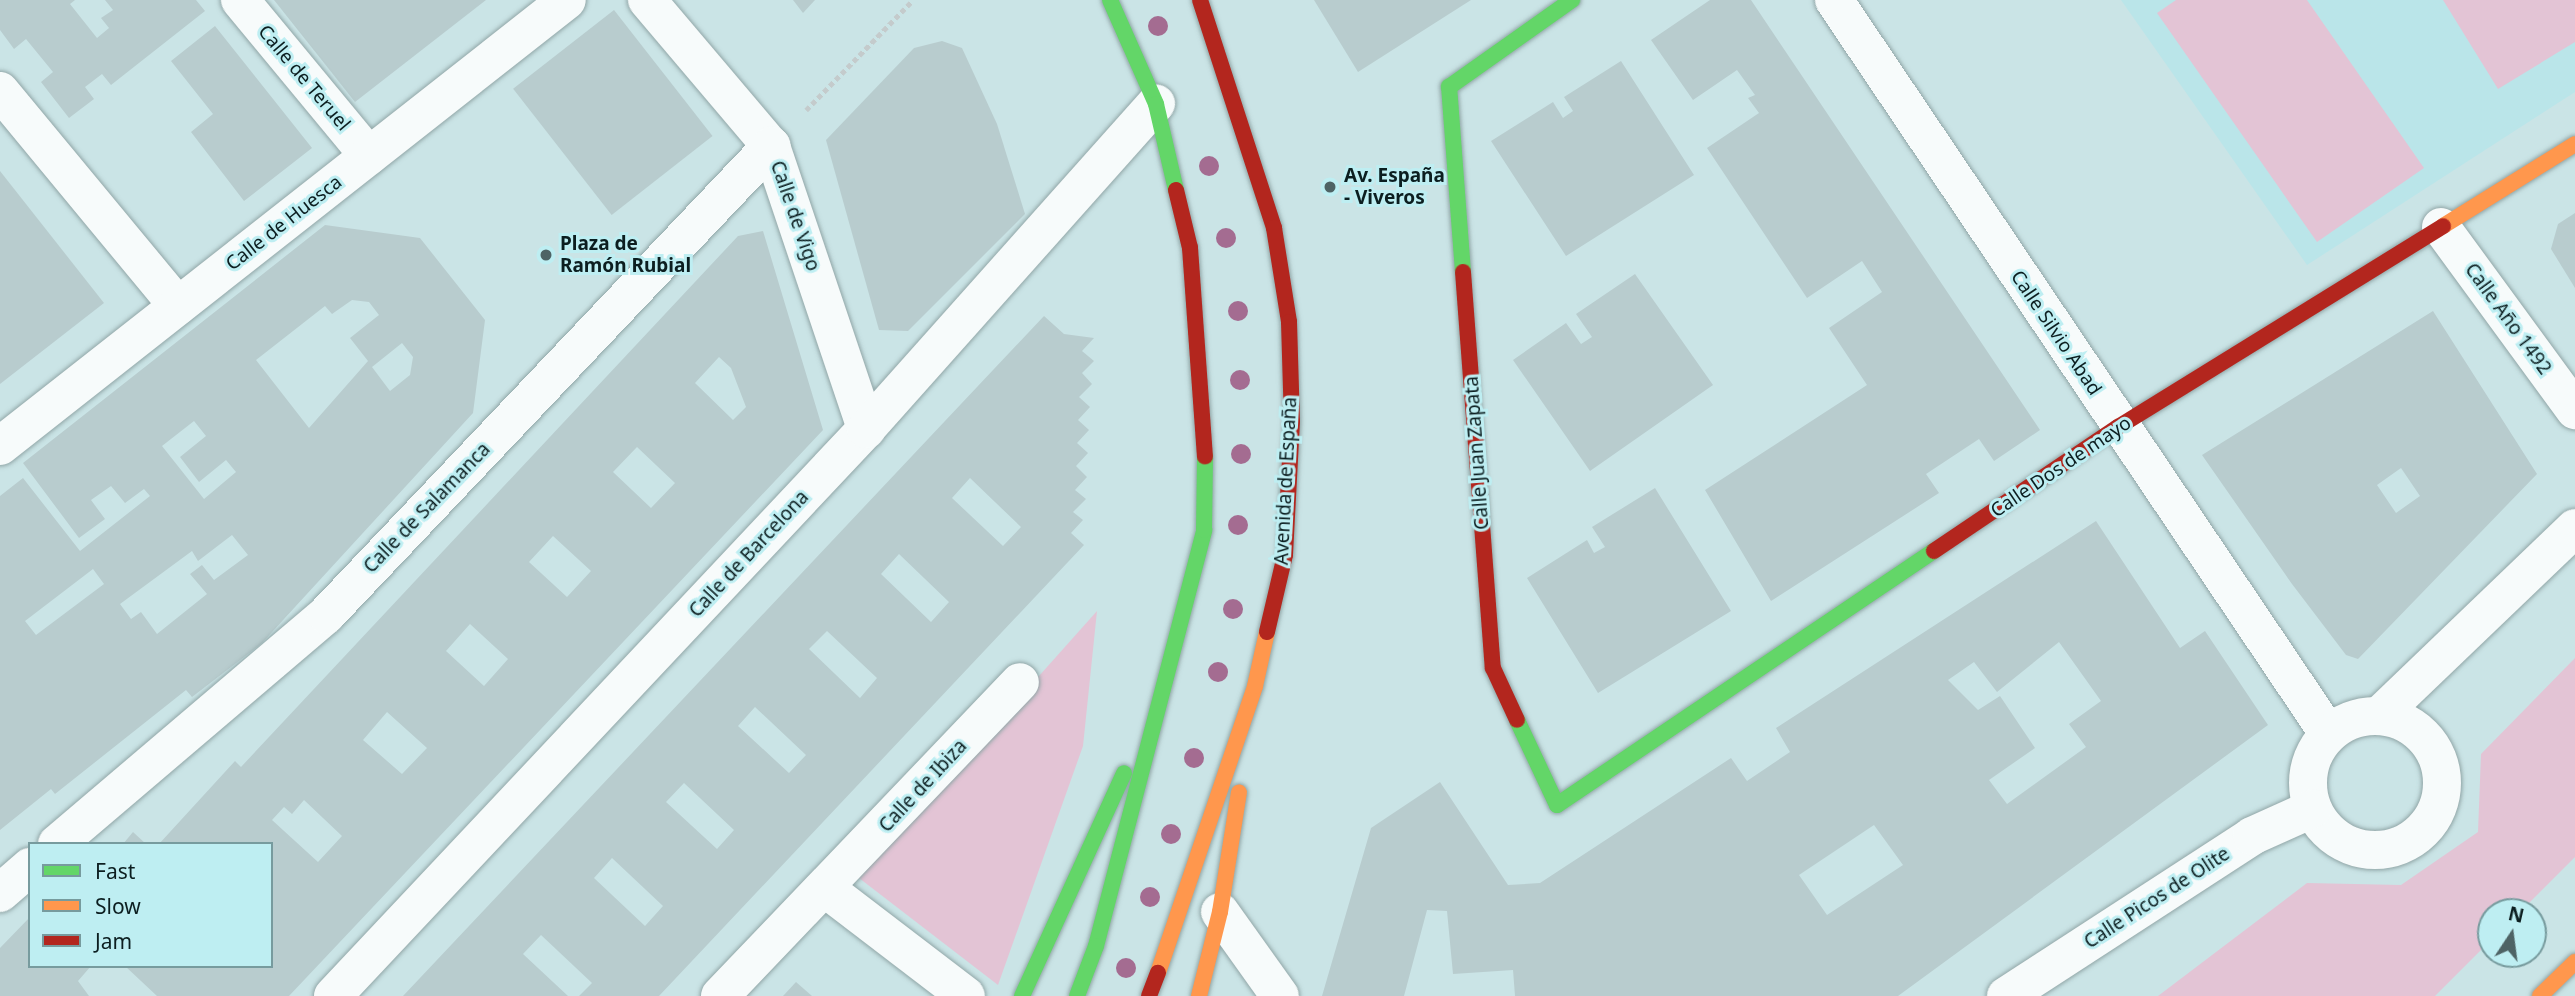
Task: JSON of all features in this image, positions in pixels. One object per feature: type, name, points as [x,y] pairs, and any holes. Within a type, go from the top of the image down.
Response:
[{"type":"main road","points":[[1077,996],[1096,946],[1204,530],[1206,418],[1190,248],[1156,104],[1110,0]]},
{"type":"main road","name":"Avenida de España","points":[[1149,996],[1255,686],[1285,555],[1292,421],[1289,322],[1255,161],[1200,0]]},
{"type":"main road","name":"Calle Juan Zapata","points":[[1557,805],[1493,668],[1450,87],[1572,0]]},
{"type":"main road","name":"Calle Dos de mayo","points":[[1557,805],[2119,427],[2575,144]]},
{"type":"main road","points":[[1199,996],[1220,912],[1255,686]]},
{"type":"main road","points":[[1022,996],[1063,896],[1160,699]]},
{"type":"main road","points":[[2540,996],[2575,962]]},
{"type":"street","name":"Calle de Teruel","points":[[240,0],[369,156]]},
{"type":"street","name":"Calle de Huesca","points":[[0,446],[567,0]]},
{"type":"street","name":"Calle de Vigo","points":[[647,0],[771,146],[866,429]]},
{"type":"street","name":"Calle Silvio Abad","points":[[1834,0],[2119,427],[2328,733]]},
{"type":"street","points":[[0,91],[178,306]]},
{"type":"street","name":"Calle de Barcelona","points":[[333,996],[866,429],[1156,104]]},
{"type":"street","name":"Calle de Salamanca","points":[[59,842],[326,615],[771,146]]},
{"type":"street","name":"Calle Año 1492","points":[[2441,227],[2575,410]]},
{"type":"street","points":[[2380,715],[2575,528]]},
{"type":"street","name":"Calle de Ibiza","points":[[720,996],[826,889],[1020,682]]},
{"type":"street","points":[[2380,715],[2418,729],[2433,747],[2443,790],[2437,813],[2403,845],[2380,850],[2344,843],[2312,809],[2307,775],[2314,752],[2328,733],[2356,717],[2380,715]]},
{"type":"street","name":"Calle Picos de Olite","points":[[2006,996],[2252,836],[2312,809]]},
{"type":"street","points":[[0,892],[28,869]]},
{"type":"street","points":[[826,889],[966,996]]},
{"type":"street","points":[[1220,912],[1280,996]]},
{"type":"path","points":[[771,146],[912,0]]},
{"type":"shaded area","points":[[2121,0],[2575,0],[2575,92],[2307,265]]},
{"type":"shaded area","points":[[2176,0],[2307,0],[2424,168],[2317,242],[2157,13]]},
{"type":"shaded area","points":[[2443,0],[2575,0],[2575,42],[2498,89]]},
{"type":"shaded area","points":[[1097,611],[1083,746],[998,985],[859,878]]},
{"type":"shaded area","points":[[2575,658],[2575,857],[2534,898],[2477,898],[2477,954],[2435,996],[2158,996],[2307,883],[2401,885],[2478,832],[2481,754]]},
{"type":"building","points":[[0,0],[75,0],[70,4],[97,38],[109,28],[101,18],[113,10],[105,0],[196,0],[205,11],[111,85],[102,74],[85,87],[94,99],[69,118],[41,82],[53,72],[26,39],[14,49],[0,30]]},
{"type":"building","points":[[274,0],[486,0],[355,102]]},
{"type":"building","points":[[793,0],[815,0],[803,13]]},
{"type":"building","points":[[1314,0],[1471,0],[1358,72]]},
{"type":"building","points":[[1710,0],[1751,0],[2040,430],[1994,461],[1979,439],[1926,474],[1939,493],[1771,601],[1705,490],[1867,385],[1829,328],[1882,292],[1862,261],[1807,298],[1707,148],[1759,113],[1748,98],[1755,95],[1737,70],[1693,100],[1651,40]]},
{"type":"building","points":[[614,10],[713,136],[612,215],[513,89]]},
{"type":"building","points":[[215,26],[312,148],[244,201],[191,132],[213,114],[171,61]]},
{"type":"building","points":[[942,41],[962,48],[997,124],[1025,214],[908,331],[879,330],[826,140],[914,48]]},
{"type":"building","points":[[1621,61],[1694,175],[1566,256],[1491,141],[1553,102],[1563,118],[1573,111],[1564,97]]},
{"type":"building","points":[[0,171],[104,303],[0,384]]},
{"type":"building","points":[[2575,213],[2575,288],[2551,249],[2558,224]]},
{"type":"building","points":[[325,225],[420,238],[485,320],[473,413],[262,643],[192,697],[186,690],[55,794],[51,789],[0,830],[0,496],[23,478],[80,551],[150,496],[144,489],[125,503],[111,486],[91,500],[105,519],[79,538],[23,463]],"holes":[[[352,300],[369,302],[379,315],[350,338],[368,361],[309,428],[256,360],[325,306],[332,314]],[[402,343],[413,357],[410,375],[390,391],[372,367]],[[194,421],[206,436],[180,457],[199,482],[226,460],[236,472],[204,499],[162,446]],[[232,535],[248,555],[214,580],[202,565],[190,574],[207,594],[157,634],[141,612],[131,619],[120,604],[192,551],[198,561]],[[93,569],[104,584],[36,635],[25,621]]]},
{"type":"building","points":[[763,231],[823,430],[289,996],[157,996],[127,968],[273,968],[273,842],[161,842],[235,761],[241,767],[738,236]],"holes":[[[719,357],[731,368],[746,407],[733,420],[695,383]],[[637,447],[675,483],[651,508],[613,472]],[[553,536],[591,571],[567,597],[529,562]],[[470,624],[508,659],[484,686],[446,651]],[[387,712],[427,748],[402,774],[363,740]],[[304,800],[342,836],[318,862],[272,820],[284,807],[292,814]]]},
{"type":"building","points":[[1635,274],[1713,385],[1590,471],[1513,360],[1566,323],[1581,344],[1592,337],[1576,314]]},
{"type":"building","points":[[2433,311],[2537,474],[2358,659],[2346,655],[2292,584],[2202,455]],"holes":[[[2401,468],[2420,496],[2396,513],[2377,485]]]},
{"type":"building","points":[[1044,316],[1064,334],[1094,338],[1082,351],[1094,361],[1082,373],[1092,384],[1079,397],[1090,407],[1078,420],[1089,430],[1077,443],[1088,453],[1076,466],[1087,477],[1075,490],[1086,499],[1073,512],[1083,520],[1071,533],[1084,545],[659,996],[579,996],[592,983],[541,935],[523,954],[568,996],[403,996]],"holes":[[[970,478],[1021,527],[1003,546],[952,498]],[[899,554],[949,602],[931,622],[881,574]],[[827,631],[877,678],[860,698],[809,649]],[[755,707],[806,755],[789,773],[738,726]],[[684,783],[734,830],[717,849],[666,802]],[[612,858],[663,906],[645,926],[594,878]]]},
{"type":"building","points":[[1655,488],[1731,611],[1598,693],[1527,578],[1587,540],[1594,553],[1605,547],[1592,527]]},
{"type":"building","points":[[2096,521],[2180,648],[2205,631],[2268,725],[1898,996],[1515,996],[1513,970],[1453,974],[1447,911],[1427,910],[1404,996],[1322,996],[1371,828],[1440,782],[1508,885],[1540,883],[1731,758],[1747,781],[1790,752],[1776,728]],"holes":[[[2059,642],[2101,701],[2069,724],[2086,747],[2007,804],[1989,780],[2035,748],[2000,696],[1978,710],[1948,680],[1974,662],[1997,692]],[[1874,825],[1903,865],[1827,915],[1799,875]]]},
{"type":"building","points":[[133,832],[144,842],[125,842]]},
{"type":"building","points":[[28,919],[28,968],[89,968],[78,981],[89,996],[0,996],[0,948]]},
{"type":"building","points":[[796,982],[812,996],[783,996]]},
{"type":"traffic: fast","points":[[1110,0],[1156,104],[1176,190]]},
{"type":"traffic: fast","points":[[1463,272],[1449,87],[1572,0]]},
{"type":"traffic: fast","points":[[1096,946],[1204,530],[1205,456]]},
{"type":"traffic: fast","points":[[1517,720],[1557,805],[1934,551]]},
{"type":"traffic: fast","points":[[1022,996],[1124,773]]},
{"type":"traffic: fast","points":[[1077,996],[1096,946]]},
{"type":"traffic: slow","points":[[2443,226],[2575,144]]},
{"type":"traffic: slow","points":[[1158,973],[1255,686],[1267,632]]},
{"type":"traffic: slow","points":[[1199,996],[1220,912],[1239,792]]},
{"type":"traffic: slow","points":[[2540,996],[2575,962]]},
{"type":"traffic: jam","points":[[1200,0],[1274,228],[1289,322],[1292,421],[1285,555],[1267,632]]},
{"type":"traffic: jam","points":[[1176,190],[1190,248],[1205,456]]},
{"type":"traffic: jam","points":[[1934,551],[2118,427],[2443,226]]},
{"type":"traffic: jam","points":[[1463,272],[1493,668],[1517,720]]},
{"type":"traffic: jam","points":[[1149,996],[1158,973]]},
{"type":"place","name":"Av. España - Viveros","points":[[1330,187]]},
{"type":"place","name":"Plaza de Ramón Rubial","points":[[546,255]]}]
